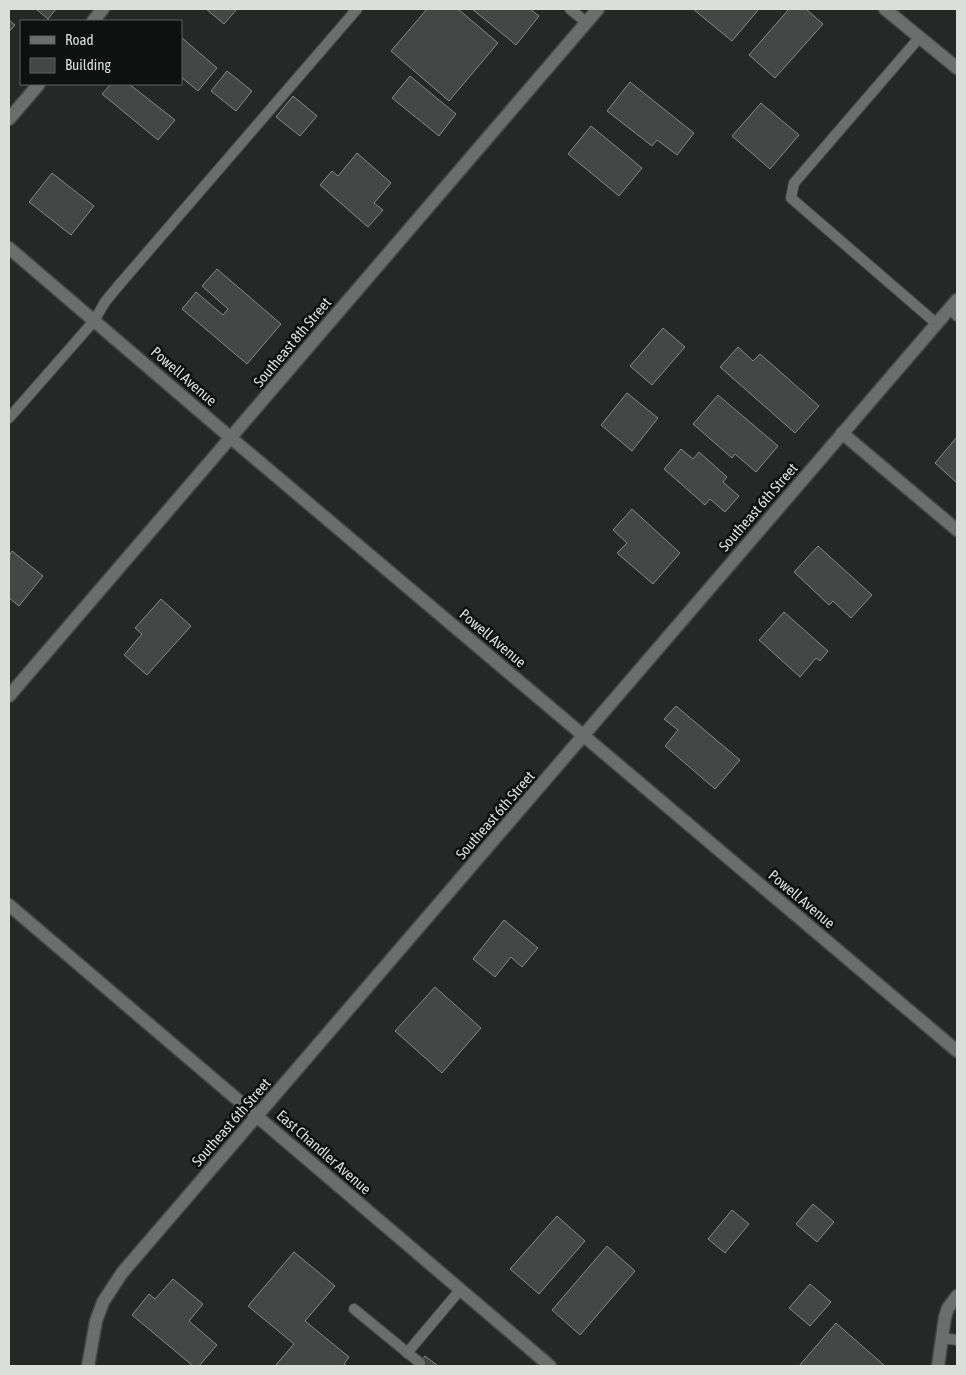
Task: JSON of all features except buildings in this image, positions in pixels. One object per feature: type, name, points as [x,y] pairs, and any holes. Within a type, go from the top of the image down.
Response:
[{"type":"street","points":[[94,20],[104,9]]},
{"type":"street","name":"Southeast 8th Street","points":[[9,696],[598,9]]},
{"type":"street","points":[[885,9],[957,68]]},
{"type":"street","points":[[9,119],[38,85]]},
{"type":"street","name":"Powell Avenue","points":[[9,248],[957,1051]]},
{"type":"street","name":"Southeast 6th Street","points":[[88,1366],[96,1321],[103,1302],[122,1273],[937,324],[955,309]]},
{"type":"street","points":[[842,434],[957,530]]},
{"type":"street","name":"East Chandler Avenue","points":[[9,905],[544,1364]]},
{"type":"street","points":[[938,1366],[945,1317],[948,1308],[957,1296]]},
{"type":"lane","points":[[9,418],[94,321],[105,302],[119,284],[356,9]]},
{"type":"lane","points":[[570,9],[586,22]]},
{"type":"lane","points":[[919,38],[794,184],[791,198],[937,324]]},
{"type":"lane","points":[[407,1353],[460,1290]]},
{"type":"lane","points":[[354,1309],[420,1363]]},
{"type":"lane","points":[[942,1338],[957,1340]]}]
